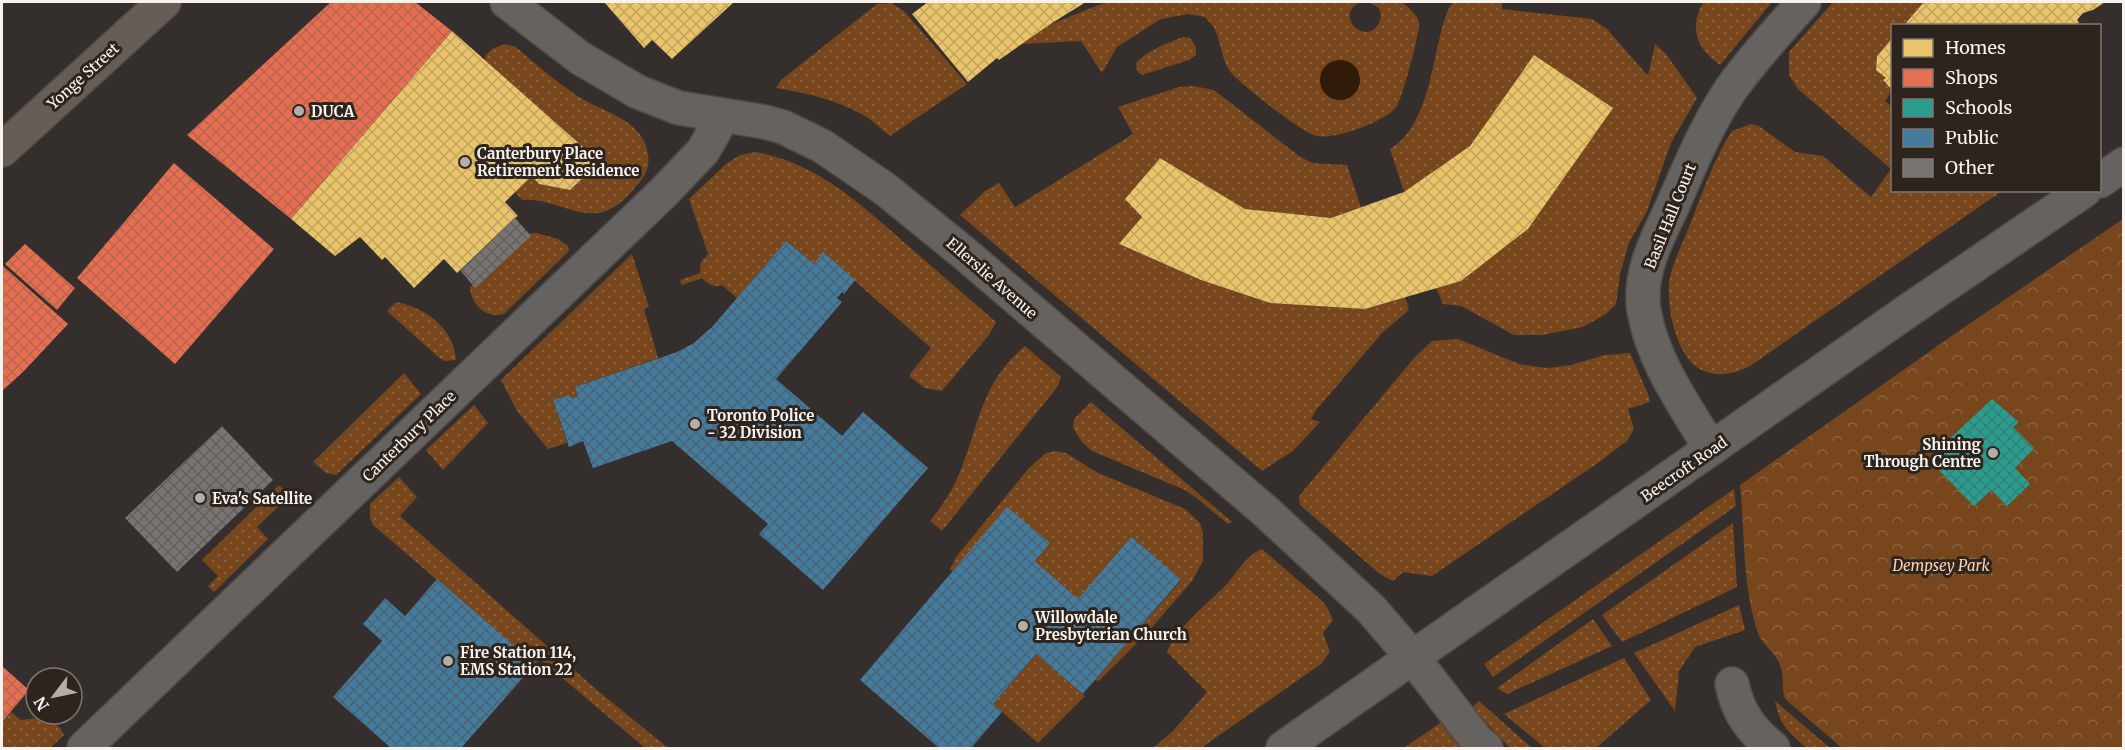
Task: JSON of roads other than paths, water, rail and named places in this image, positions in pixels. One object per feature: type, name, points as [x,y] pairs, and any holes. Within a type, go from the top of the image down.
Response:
[{"type":"main road","name":"Yonge Street","points":[[2,150],[164,2]]},
{"type":"street","name":"Ellerslie Avenue","points":[[507,2],[562,45],[619,82],[659,101],[679,108],[765,122],[800,135],[855,166],[970,258],[1264,510],[1371,609],[1413,658],[1479,743],[1486,748]]},
{"type":"street","name":"Basil Hall Court","points":[[1712,449],[1670,384],[1653,343],[1644,310],[1643,297],[1647,270],[1661,231],[1715,115],[1745,70],[1804,2]]},
{"type":"street","name":"Canterbury Place","points":[[84,748],[664,192],[703,151],[723,116]]},
{"type":"street","points":[[2101,180],[2124,164]]},
{"type":"street","name":"Beecroft Road","points":[[1283,748],[1909,310],[2082,192]]},
{"type":"street","points":[[1732,684],[1739,711],[1747,723],[1773,748]]},
{"type":"place","name":"DUCA","points":[[299,111]]},
{"type":"place","name":"Canterbury Place Retirement Residence","points":[[465,162]]},
{"type":"place","name":"Toronto Police - 32 Division","points":[[695,424]]},
{"type":"place","name":"Shining Through Centre","points":[[1993,453]]},
{"type":"place","name":"Eva's Satellite","points":[[200,498]]},
{"type":"place","name":"Willowdale Presbyterian Church","points":[[1023,626]]},
{"type":"place","name":"Fire Station 114, EMS Station 22","points":[[448,661]]},
{"type":"park label","name":"Dempsey Park","points":[[1941,565]]}]
